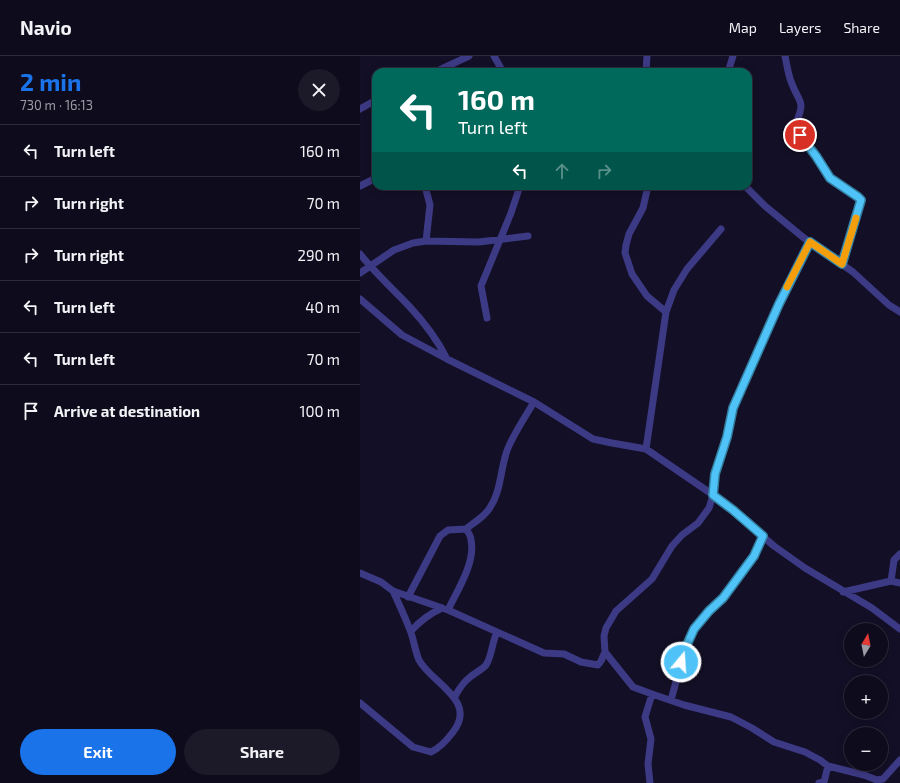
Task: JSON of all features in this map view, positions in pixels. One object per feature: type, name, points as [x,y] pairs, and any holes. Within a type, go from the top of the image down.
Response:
[{"type":"street","points":[[444,68],[469,56]]},
{"type":"street","points":[[494,56],[501,68]]},
{"type":"street","points":[[646,68],[647,56]]},
{"type":"street","points":[[729,68],[733,56]]},
{"type":"street","points":[[785,56],[792,84],[801,102],[800,113],[796,123],[800,135],[830,178],[861,200],[842,264]]},
{"type":"street","points":[[360,109],[372,102]]},
{"type":"street","points":[[360,186],[372,180]]},
{"type":"street","points":[[426,190],[430,205],[426,241]]},
{"type":"street","points":[[487,318],[481,286],[511,214],[519,190]]},
{"type":"street","points":[[647,190],[643,208],[629,234],[625,253],[632,274],[647,296],[666,312]]},
{"type":"street","points":[[749,190],[764,206],[810,242],[853,272],[894,309],[900,312]]},
{"type":"street","points":[[646,449],[666,312],[677,284],[687,269],[721,229]]},
{"type":"street","points":[[360,273],[394,250],[413,243],[426,241],[479,242],[528,236]]},
{"type":"street","points":[[360,573],[381,582],[393,591],[445,609],[544,653],[564,654],[588,664],[598,665],[605,652],[604,636],[610,619],[616,611],[652,579],[672,546],[682,535],[698,523],[709,508],[713,495],[715,474],[727,437],[733,408],[779,304],[810,242]]},
{"type":"street","points":[[360,254],[370,267],[410,308],[442,349],[447,359]]},
{"type":"street","points":[[360,299],[402,335],[534,402],[593,438],[612,444],[646,449],[733,510],[774,546],[843,592],[872,608],[900,629]]},
{"type":"street","points":[[360,304],[368,306]]},
{"type":"street","points":[[408,597],[440,536],[448,530],[466,529],[474,522],[482,518],[490,508],[497,491],[508,448],[534,402]]},
{"type":"street","points":[[411,631],[420,621],[430,614],[445,609],[464,577],[471,559],[471,539],[466,529]]},
{"type":"street","points":[[671,700],[685,649],[694,629],[709,611],[723,598],[754,556],[763,536]]},
{"type":"street","points":[[891,581],[894,560],[900,554]]},
{"type":"street","points":[[843,592],[891,581],[900,583]]},
{"type":"street","points":[[360,703],[413,747],[431,752],[437,749],[457,727],[461,716],[460,707],[454,698],[446,688],[428,672],[419,659],[411,631],[393,591]]},
{"type":"street","points":[[454,698],[469,677],[486,665],[491,655],[493,641],[497,632]]},
{"type":"street","points":[[605,652],[633,687],[684,705],[731,717],[774,742],[806,752],[828,766],[864,775],[877,780],[883,779],[900,760]]},
{"type":"street","points":[[650,783],[648,764],[651,739],[645,717],[652,694]]},
{"type":"street","points":[[819,783],[824,782],[828,766]]},
{"type":"slow traffic","points":[[787,287],[810,242],[842,264],[856,218]]},
{"type":"route","points":[[681,662],[694,629],[709,611],[723,598],[754,556],[763,536],[713,495],[715,474],[727,437],[733,408],[779,304],[810,242],[842,264],[861,200],[830,178],[800,135]]}]
